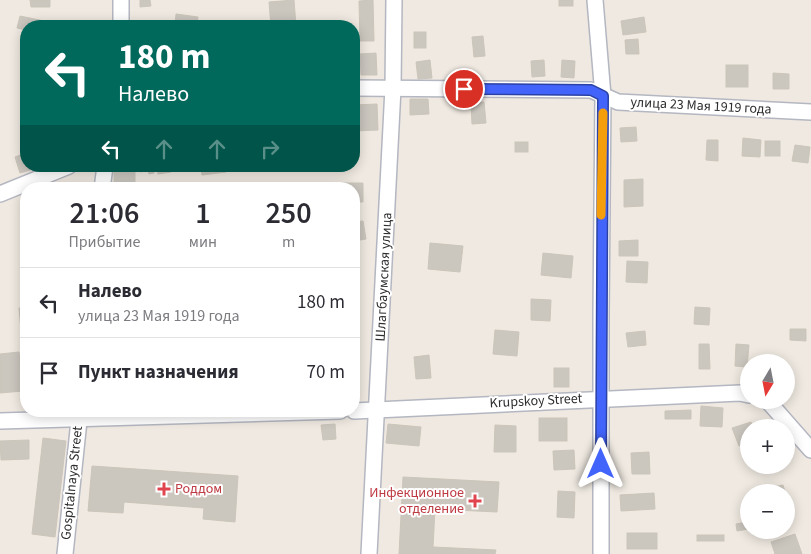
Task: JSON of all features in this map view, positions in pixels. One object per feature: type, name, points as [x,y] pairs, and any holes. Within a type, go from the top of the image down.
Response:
[{"type":"street","points":[[121,0],[121,20]]},
{"type":"street","name":"Шлагбаумская улица","points":[[369,554],[393,88],[394,0]]},
{"type":"street","points":[[595,0],[603,96],[601,554]]},
{"type":"street","name":"улица 23 Мая 1919 года","points":[[360,88],[591,90],[618,102],[811,112]]},
{"type":"street","points":[[29,182],[53,172]]},
{"type":"street","points":[[0,194],[20,186]]},
{"type":"street","name":"Krupskoy Street","points":[[360,411],[740,393]]},
{"type":"street","points":[[775,409],[811,450]]},
{"type":"street","points":[[0,421],[45,417]]},
{"type":"street","name":"Gospitalnaya Street","points":[[65,554],[79,417]]},
{"type":"building","points":[[30,0],[50,0],[50,7],[31,7]]},
{"type":"building","points":[[140,0],[150,0],[151,6],[140,7]]},
{"type":"building","points":[[294,0],[296,20],[270,20],[269,2]]},
{"type":"building","points":[[373,0],[374,41],[360,41],[359,1]]},
{"type":"building","points":[[559,0],[573,0],[573,6],[559,6]]},
{"type":"building","points":[[176,14],[198,17],[198,20],[176,20]]},
{"type":"building","points":[[20,16],[39,20],[20,20],[20,29],[17,28]]},
{"type":"building","points":[[644,17],[646,32],[623,35],[621,21]]},
{"type":"building","points":[[414,32],[426,32],[426,48],[414,48]]},
{"type":"building","points":[[483,36],[485,56],[474,57],[472,37]]},
{"type":"building","points":[[638,39],[639,54],[626,54],[625,40]]},
{"type":"building","points":[[376,53],[377,75],[361,75],[360,54]]},
{"type":"building","points":[[430,60],[432,78],[418,79],[416,62]]},
{"type":"building","points":[[544,60],[545,76],[532,77],[531,61]]},
{"type":"building","points":[[562,60],[575,61],[574,78],[561,77]]},
{"type":"building","points":[[726,65],[748,65],[748,87],[726,87]]},
{"type":"building","points":[[773,73],[789,74],[789,89],[773,89]]},
{"type":"building","points":[[410,99],[428,99],[429,114],[410,115]]},
{"type":"building","points":[[484,102],[486,123],[472,124],[471,103]]},
{"type":"building","points":[[377,104],[378,130],[360,131],[360,105]]},
{"type":"building","points":[[636,127],[637,141],[621,142],[620,128]]},
{"type":"building","points":[[743,138],[761,140],[760,157],[742,156]]},
{"type":"building","points":[[707,140],[718,140],[718,161],[706,160]]},
{"type":"building","points":[[765,141],[780,141],[780,156],[765,156]]},
{"type":"building","points":[[515,142],[528,142],[528,152],[515,152]]},
{"type":"building","points":[[795,145],[810,147],[808,163],[792,161]]},
{"type":"building","points":[[20,155],[20,172],[24,172],[20,173],[15,157]]},
{"type":"building","points":[[114,172],[135,172],[135,182],[114,182]]},
{"type":"building","points":[[202,172],[226,172],[202,175]]},
{"type":"building","points":[[643,179],[643,206],[624,207],[624,180]]},
{"type":"building","points":[[360,183],[363,183],[363,202],[360,202]]},
{"type":"building","points":[[360,221],[363,221],[366,239],[360,240]]},
{"type":"building","points":[[638,240],[638,256],[619,256],[619,241]]},
{"type":"building","points":[[430,243],[463,246],[460,272],[428,269]]},
{"type":"building","points":[[543,253],[573,256],[571,278],[541,275]]},
{"type":"building","points":[[627,261],[648,262],[647,283],[626,282]]},
{"type":"building","points":[[531,299],[551,300],[550,321],[531,320]]},
{"type":"building","points":[[695,307],[710,308],[709,325],[694,324]]},
{"type":"building","points":[[790,329],[806,329],[806,341],[790,340]]},
{"type":"building","points":[[495,330],[519,332],[517,356],[493,354]]},
{"type":"building","points":[[645,331],[646,345],[628,347],[626,333]]},
{"type":"building","points":[[699,344],[709,344],[710,369],[699,369]]},
{"type":"building","points":[[736,344],[749,345],[748,354],[740,354],[740,366],[735,366]]},
{"type":"building","points":[[19,352],[20,391],[0,393],[0,354]]},
{"type":"building","points":[[429,355],[431,378],[416,379],[414,357]]},
{"type":"building","points":[[554,368],[569,368],[569,387],[554,387]]},
{"type":"building","points":[[701,406],[723,408],[722,427],[700,426]]},
{"type":"building","points":[[691,410],[691,419],[665,419],[665,411]]},
{"type":"building","points":[[539,418],[567,418],[567,441],[539,441]]},
{"type":"building","points":[[335,424],[336,439],[323,440],[321,425]]},
{"type":"building","points":[[388,424],[421,427],[419,446],[386,443]]},
{"type":"building","points":[[495,425],[516,426],[516,452],[494,452]]},
{"type":"building","points":[[740,425],[740,446],[739,446],[732,428]]},
{"type":"building","points":[[43,438],[66,441],[55,537],[32,534]]},
{"type":"building","points":[[29,440],[29,459],[1,460],[0,441]]},
{"type":"building","points":[[574,450],[575,469],[554,470],[553,451]]},
{"type":"building","points":[[649,452],[650,474],[632,474],[631,453]]},
{"type":"building","points":[[92,466],[238,476],[235,522],[203,519],[204,508],[124,502],[123,513],[88,511]]},
{"type":"building","points":[[403,477],[499,482],[497,512],[435,509],[433,547],[496,550],[495,554],[399,554]]},
{"type":"building","points":[[558,491],[575,492],[574,518],[557,517]]},
{"type":"building","points":[[654,493],[655,509],[621,511],[620,495]]},
{"type":"building","points":[[740,523],[740,530],[737,531],[736,524]]},
{"type":"building","points":[[627,533],[657,533],[657,549],[627,549]]},
{"type":"building","points":[[795,534],[802,554],[775,554],[771,542],[780,539],[795,539]]},
{"type":"building","points":[[697,535],[724,535],[724,541],[697,541]]},
{"type":"slow traffic","points":[[601,215],[603,113]]},
{"type":"place","name":"Роддом","points":[[164,489]]},
{"type":"place","name":"Инфекционное отделение","points":[[475,501]]},
{"type":"route","points":[[464,89],[591,90],[603,96],[601,464]]}]
